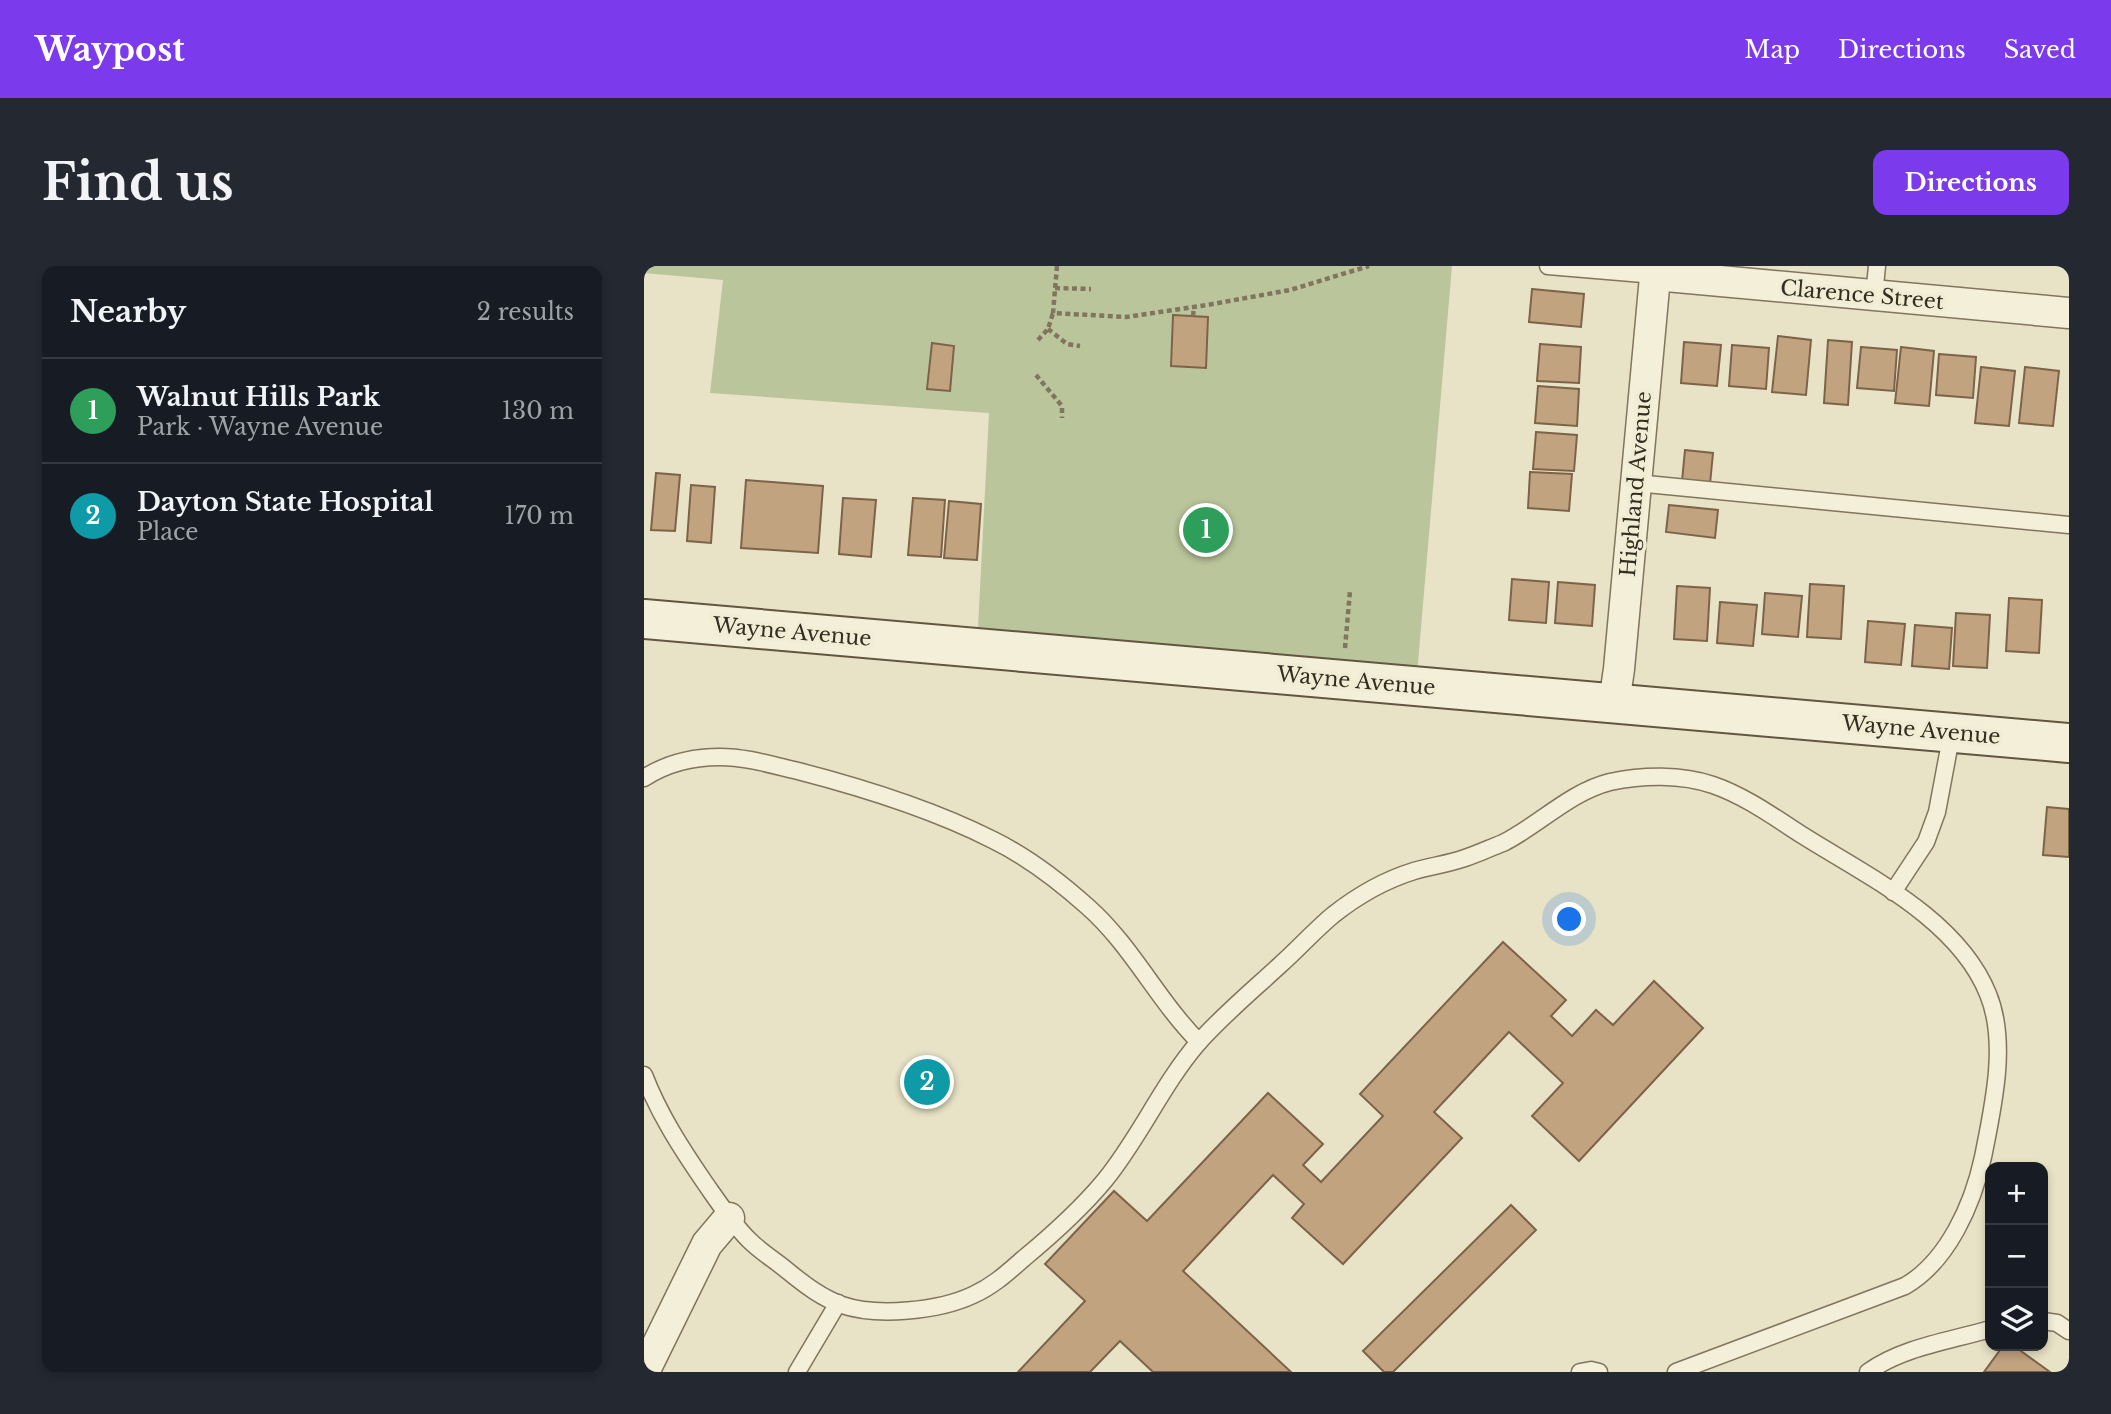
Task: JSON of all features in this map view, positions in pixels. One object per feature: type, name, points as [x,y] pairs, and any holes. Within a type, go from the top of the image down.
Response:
[{"type":"main road","name":"Wayne Avenue","points":[[644,619],[2069,743]]},
{"type":"street","name":"Clarence Street","points":[[1656,271],[1874,296],[2069,313]]},
{"type":"street","name":"Highland Avenue","points":[[1614,703],[1656,271]]},
{"type":"street","points":[[644,1368],[707,1244],[729,1218]]},
{"type":"lane","points":[[1548,266],[1656,271]]},
{"type":"lane","points":[[1874,296],[1877,266]]},
{"type":"lane","points":[[1636,483],[2069,525]]},
{"type":"lane","points":[[1893,892],[1926,842],[1937,812],[1952,732]]},
{"type":"lane","points":[[644,778],[656,770],[684,760],[720,757],[754,760],[833,780],[936,814],[994,840],[1043,870],[1090,909],[1122,943],[1178,1021],[1199,1042]]},
{"type":"lane","points":[[644,1075],[677,1142],[729,1218],[751,1242],[810,1288],[838,1303],[858,1309],[937,1307],[969,1298],[995,1284],[1053,1234],[1104,1181],[1199,1042],[1335,914],[1378,885],[1414,871],[1468,858],[1508,840],[1581,794],[1606,783],[1641,777],[1681,778],[1711,784],[1741,797],[1893,892],[1948,935],[1978,972],[1991,998],[1997,1065],[1992,1111],[1980,1168],[1964,1216],[1944,1248],[1918,1278],[1905,1286],[1676,1372]]},
{"type":"lane","points":[[797,1372],[838,1303]]},
{"type":"lane","points":[[2048,1322],[2057,1323],[2069,1331]]},
{"type":"lane","points":[[1868,1372],[1881,1363],[1908,1352],[1985,1330]]},
{"type":"lane","points":[[1580,1372],[1599,1372]]},
{"type":"path","points":[[1038,340],[1048,330],[1053,313],[1057,266]]},
{"type":"path","points":[[1053,313],[1126,317],[1194,307],[1290,290],[1368,266]]},
{"type":"path","points":[[1055,288],[1091,289]]},
{"type":"path","points":[[1194,307],[1194,316]]},
{"type":"path","points":[[1048,330],[1067,344],[1080,346]]},
{"type":"path","points":[[1036,375],[1062,406],[1062,418]]},
{"type":"path","points":[[1342,680],[1350,591]]},
{"type":"green space","points":[[644,266],[1452,266],[1416,686],[977,648],[989,413],[710,393],[723,280],[644,273]]},
{"type":"building","points":[[1532,289],[1584,294],[1581,327],[1529,322]]},
{"type":"building","points":[[1173,315],[1208,317],[1206,368],[1171,366]]},
{"type":"building","points":[[1778,336],[1811,340],[1806,395],[1772,392]]},
{"type":"building","points":[[1828,340],[1852,342],[1848,405],[1824,403]]},
{"type":"building","points":[[1684,342],[1721,345],[1717,386],[1681,383]]},
{"type":"building","points":[[932,343],[954,346],[950,391],[927,389]]},
{"type":"building","points":[[1540,344],[1581,347],[1579,383],[1537,381]]},
{"type":"building","points":[[1732,345],[1769,348],[1766,389],[1729,386]]},
{"type":"building","points":[[1861,347],[1897,350],[1894,391],[1857,388]]},
{"type":"building","points":[[1901,347],[1934,351],[1929,406],[1895,403]]},
{"type":"building","points":[[1939,354],[1976,357],[1973,398],[1936,395]]},
{"type":"building","points":[[1981,367],[2015,371],[2009,426],[1975,423]]},
{"type":"building","points":[[2025,367],[2059,371],[2053,426],[2019,423]]},
{"type":"building","points":[[1538,386],[1579,389],[1577,426],[1535,423]]},
{"type":"building","points":[[1536,432],[1577,435],[1574,471],[1533,469]]},
{"type":"building","points":[[1685,450],[1713,453],[1710,484],[1682,481]]},
{"type":"building","points":[[1530,472],[1572,474],[1569,511],[1528,508]]},
{"type":"building","points":[[656,473],[680,475],[675,531],[651,530]]},
{"type":"building","points":[[746,480],[823,486],[818,553],[741,548]]},
{"type":"building","points":[[691,485],[715,487],[711,543],[687,541]]},
{"type":"building","points":[[843,498],[876,500],[871,557],[839,554]]},
{"type":"building","points":[[913,498],[945,500],[941,557],[908,555]]},
{"type":"building","points":[[949,501],[981,504],[977,560],[944,558]]},
{"type":"building","points":[[1669,505],[1718,510],[1715,538],[1666,532]]},
{"type":"building","points":[[1512,579],[1549,582],[1546,623],[1509,620]]},
{"type":"building","points":[[1558,582],[1595,585],[1592,626],[1555,623]]},
{"type":"building","points":[[1810,584],[1844,586],[1841,639],[1807,637]]},
{"type":"building","points":[[1677,586],[1710,588],[1707,641],[1674,639]]},
{"type":"building","points":[[1765,593],[1802,596],[1798,637],[1762,634]]},
{"type":"building","points":[[2009,598],[2042,600],[2039,653],[2006,651]]},
{"type":"building","points":[[1720,602],[1757,605],[1753,646],[1717,643]]},
{"type":"building","points":[[1956,613],[1990,615],[1987,668],[1953,666]]},
{"type":"building","points":[[1868,621],[1905,624],[1901,665],[1865,662]]},
{"type":"building","points":[[1915,625],[1952,628],[1949,669],[1912,666]]},
{"type":"building","points":[[2047,807],[2069,809],[2069,857],[2043,855]]},
{"type":"building","points":[[1503,942],[1566,1000],[1551,1016],[1572,1036],[1596,1010],[1613,1025],[1654,981],[1703,1028],[1579,1161],[1532,1116],[1563,1083],[1509,1032],[1434,1112],[1462,1138],[1343,1264],[1292,1218],[1304,1204],[1273,1175],[1183,1271],[1291,1372],[1153,1372],[1120,1341],[1090,1372],[1018,1372],[1085,1301],[1045,1264],[1114,1191],[1147,1221],[1268,1093],[1323,1144],[1303,1165],[1321,1182],[1383,1116],[1360,1094]]},
{"type":"building","points":[[1511,1205],[1536,1230],[1393,1372],[1384,1372],[1363,1351]]},
{"type":"building","points":[[1999,1351],[2021,1351],[2050,1372],[1984,1372]]},
{"type":"place","name":"Walnut Hills Park","points":[[1206,530]]},
{"type":"place","name":"Dayton State Hospital","points":[[927,1082]]}]
